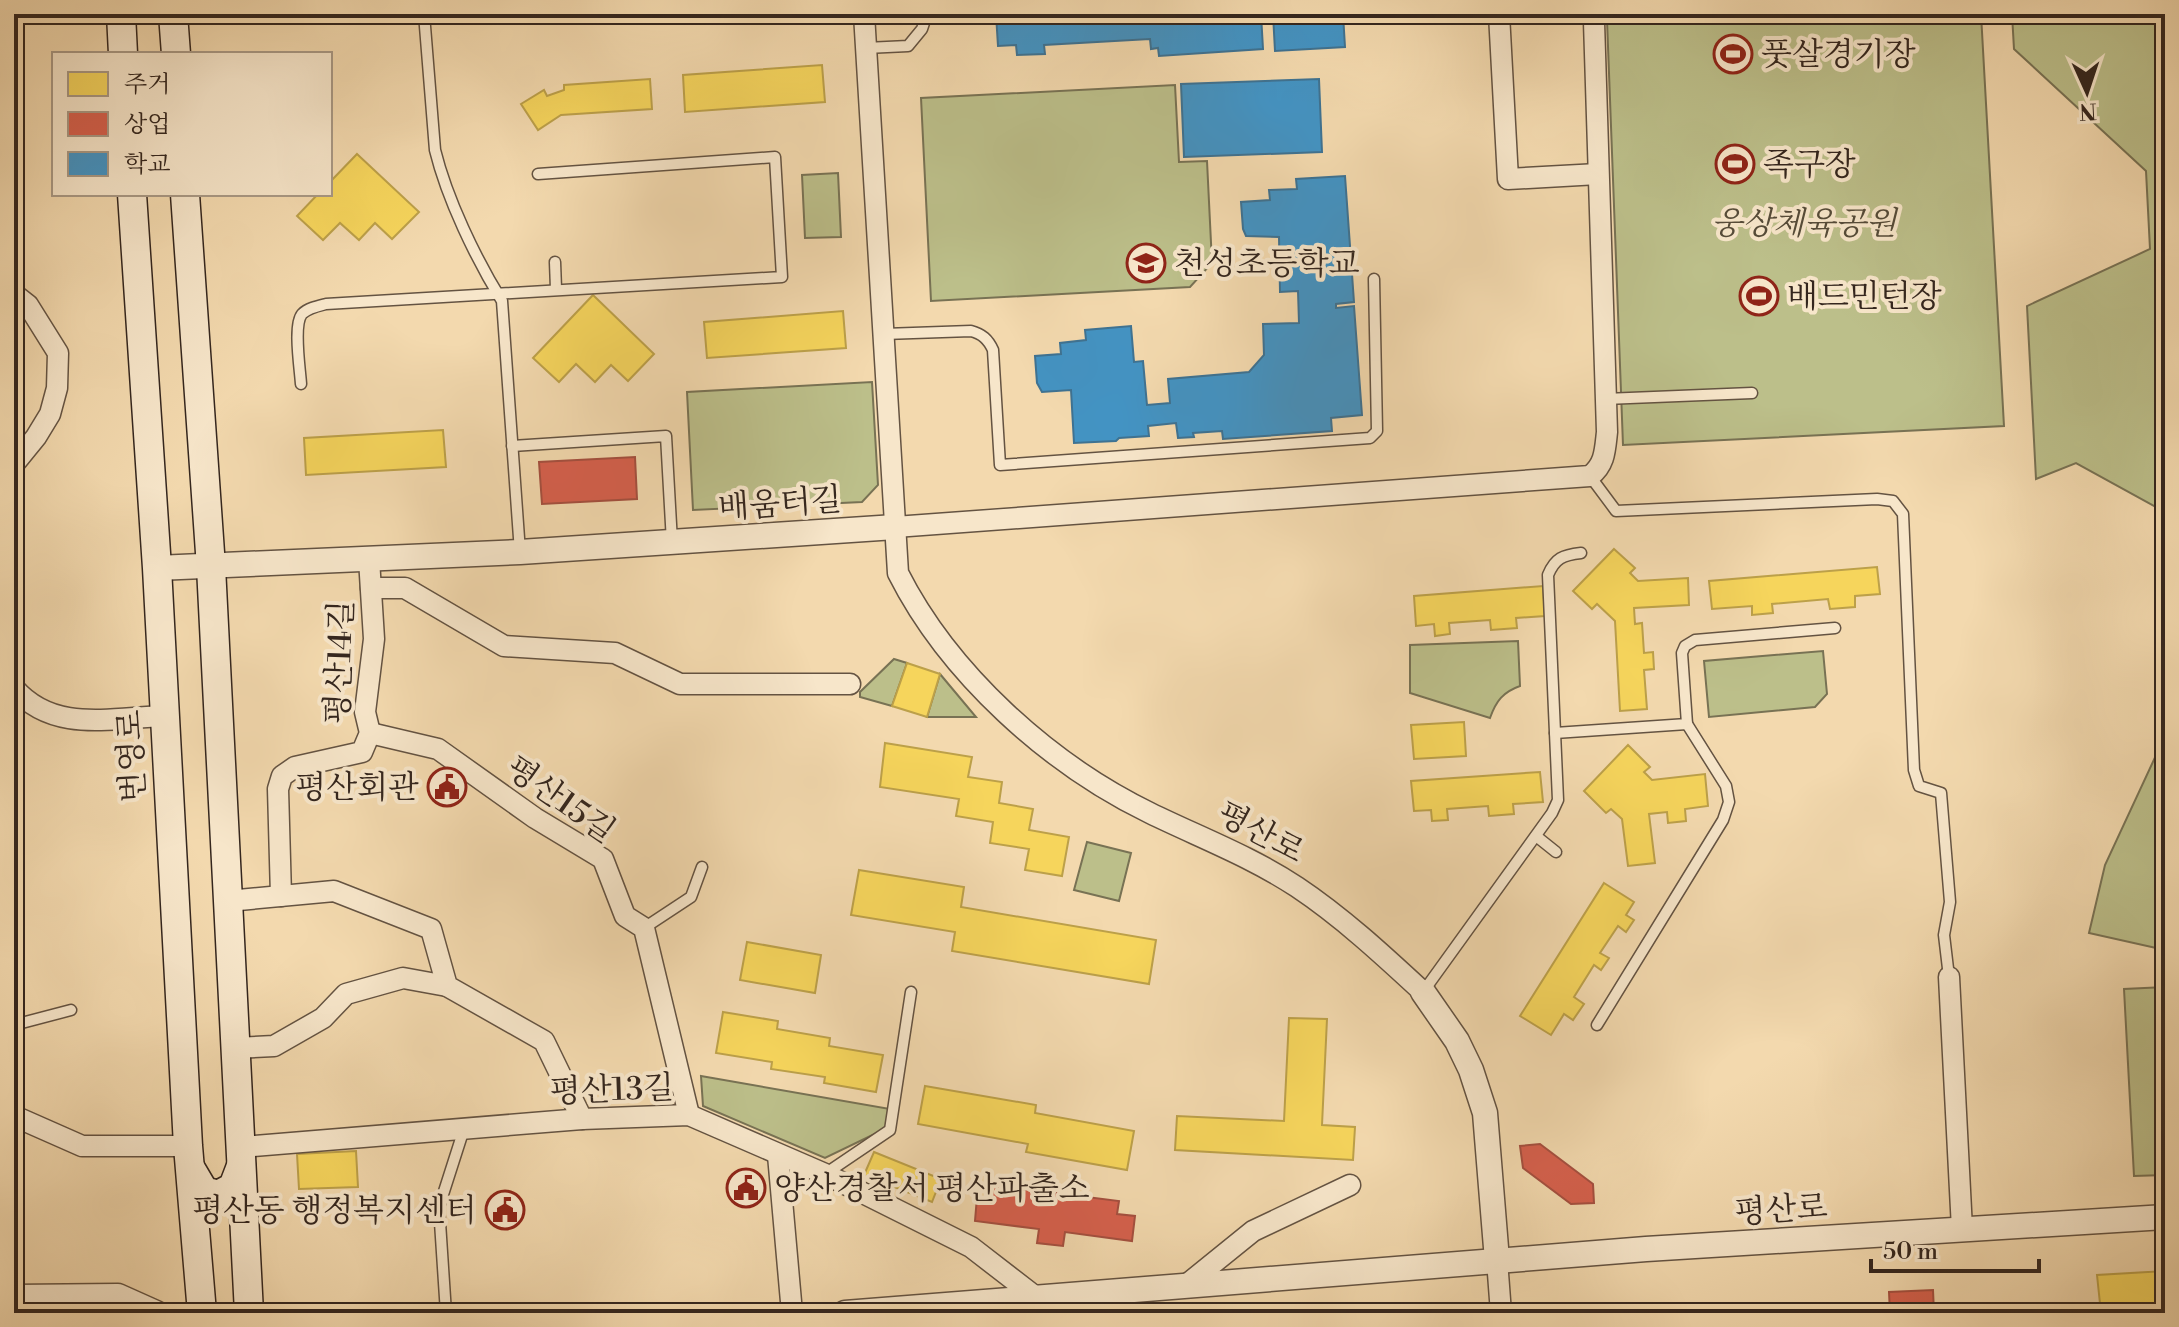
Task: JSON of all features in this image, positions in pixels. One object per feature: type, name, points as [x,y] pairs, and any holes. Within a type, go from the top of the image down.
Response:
[{"type":"main road","points":[[121,14],[123,52]]},
{"type":"main road","points":[[173,14],[176,52]]},
{"type":"main road","name":"번영로","points":[[132,196],[157,568],[189,1158],[202,1313]]},
{"type":"main road","points":[[185,196],[211,567],[249,1313]]},
{"type":"main road","points":[[189,1158],[204,1191],[218,1195],[233,1187],[241,1156]]},
{"type":"street","points":[[864,14],[895,527],[1590,476],[1598,470],[1604,457],[1607,432],[1594,22],[1591,14]]},
{"type":"street","points":[[1499,14],[1508,179],[1598,174]]},
{"type":"street","points":[[14,294],[28,305],[58,353],[57,388],[50,414],[14,464]]},
{"type":"street","name":"배움터길","points":[[157,568],[520,552],[895,527]]},
{"type":"street","name":"평산로","points":[[895,527],[898,573],[926,621],[974,680],[1032,736],[1104,787],[1148,812],[1224,846],[1297,887],[1362,937],[1423,992],[1457,1041],[1471,1070],[1485,1113],[1501,1313]]},
{"type":"street","name":"평산14길","points":[[281,896],[278,789],[282,776],[295,767],[362,752],[370,733],[365,712],[374,639],[369,559]]},
{"type":"street","points":[[371,588],[405,588],[504,646],[615,653],[680,684],[850,684]]},
{"type":"street","points":[[14,688],[27,703],[41,711],[69,719],[163,716]]},
{"type":"street","name":"평산15길","points":[[370,733],[438,749],[535,818],[603,859],[625,916],[644,928],[689,1115]]},
{"type":"street","points":[[228,901],[334,891],[431,929],[447,986]]},
{"type":"street","points":[[1949,977],[1962,1229]]},
{"type":"street","points":[[235,1048],[274,1046],[323,1018],[346,994],[403,978],[447,986],[544,1041],[582,1119]]},
{"type":"street","name":"평산13길","points":[[241,1156],[465,1128],[689,1115],[825,1174],[971,1247],[1037,1305]]},
{"type":"street","points":[[14,1116],[82,1146],[189,1158]]},
{"type":"street","points":[[778,1155],[792,1313]]},
{"type":"street","points":[[1185,1286],[1253,1231],[1350,1185]]},
{"type":"street","name":"평산로","points":[[845,1313],[1037,1305],[1185,1286],[1497,1260],[2165,1217]]},
{"type":"street","points":[[14,1297],[118,1296],[156,1313]]},
{"type":"lane","points":[[424,14],[435,150],[440,169],[484,271],[502,301],[520,552]]},
{"type":"lane","points":[[866,48],[908,46],[922,29],[927,14]]},
{"type":"lane","points":[[301,384],[297,328],[300,317],[309,309],[326,304],[782,277],[775,157],[538,174]]},
{"type":"lane","points":[[555,262],[556,289]]},
{"type":"lane","points":[[884,334],[971,331],[980,333],[989,342],[993,350],[1000,465],[1370,438],[1377,431],[1374,279]]},
{"type":"lane","points":[[1605,399],[1752,393]]},
{"type":"lane","points":[[512,446],[666,436],[672,542]]},
{"type":"lane","points":[[1590,476],[1616,511],[1877,499],[1893,501],[1903,514],[1914,770],[1919,786],[1941,793],[1950,902],[1944,935],[1949,977]]},
{"type":"lane","points":[[1423,992],[1536,836],[1558,800],[1548,575],[1553,563],[1563,555],[1581,553]]},
{"type":"lane","points":[[1597,1025],[1723,820],[1729,802],[1726,786],[1687,724],[1682,653],[1685,646],[1695,640],[1835,628]]},
{"type":"lane","points":[[1555,733],[1687,724]]},
{"type":"lane","points":[[1536,836],[1556,852]]},
{"type":"lane","points":[[644,928],[691,897],[702,867]]},
{"type":"lane","points":[[825,1174],[890,1130],[911,992]]},
{"type":"lane","points":[[14,1025],[71,1010]]},
{"type":"lane","points":[[446,1313],[439,1207],[465,1128]]},
{"type":"green space","name":"웅상체육공원","points":[[1605,14],[1981,14],[2004,426],[1623,445]]},
{"type":"green space","points":[[2012,14],[2165,14],[2165,512],[2076,463],[2036,479],[2027,306],[2150,249],[2146,171],[2014,49]]},
{"type":"green space","points":[[1175,85],[1179,162],[1207,161],[1212,263],[1190,287],[931,301],[921,98]]},
{"type":"green space","points":[[838,173],[841,237],[805,238],[802,175]]},
{"type":"green space","points":[[872,382],[878,485],[862,502],[693,510],[687,392]]},
{"type":"green space","points":[[2165,613],[2165,950],[2089,933],[2105,865],[2158,751]]},
{"type":"green space","points":[[1518,641],[1520,686],[1501,698],[1490,718],[1410,693],[1410,645]]},
{"type":"green space","points":[[1823,651],[1827,694],[1815,707],[1709,717],[1704,661]]},
{"type":"green space","points":[[894,659],[907,663],[892,706],[860,697],[860,692]]},
{"type":"green space","points":[[940,674],[976,717],[927,717]]},
{"type":"green space","points":[[1087,842],[1131,853],[1119,901],[1074,890]]},
{"type":"green space","points":[[2165,987],[2165,1175],[2134,1176],[2124,989]]},
{"type":"green space","points":[[701,1076],[890,1109],[885,1129],[825,1158],[703,1106]]},
{"type":"building: 주거","points":[[593,14],[747,14],[748,16],[594,23]]},
{"type":"building: 주거","points":[[822,65],[825,102],[685,112],[683,75]]},
{"type":"building: 주거","points":[[650,79],[652,109],[561,115],[538,130],[521,104],[544,90],[547,96],[564,90],[564,85]]},
{"type":"building: 주거","points":[[357,154],[419,212],[392,239],[375,223],[359,240],[340,223],[323,240],[297,216],[316,196],[332,196],[332,180]]},
{"type":"building: 주거","points":[[593,295],[654,354],[628,381],[611,365],[595,382],[576,364],[559,382],[533,358]]},
{"type":"building: 주거","points":[[843,311],[846,348],[707,358],[704,322]]},
{"type":"building: 주거","points":[[443,430],[446,467],[306,475],[304,438]]},
{"type":"building: 주거","points":[[1614,549],[1635,568],[1630,573],[1638,581],[1688,578],[1689,605],[1634,608],[1635,624],[1642,623],[1644,653],[1653,652],[1654,669],[1644,670],[1647,709],[1620,711],[1615,621],[1597,604],[1592,609],[1573,591]]},
{"type":"building: 주거","points":[[1877,567],[1880,594],[1855,596],[1855,607],[1830,609],[1828,599],[1772,604],[1773,613],[1752,615],[1752,606],[1712,609],[1709,581]]},
{"type":"building: 주거","points":[[1543,586],[1545,616],[1516,618],[1517,628],[1491,630],[1490,620],[1449,623],[1450,634],[1435,636],[1434,624],[1416,626],[1414,596]]},
{"type":"building: 주거","points":[[907,663],[940,674],[927,717],[892,706]]},
{"type":"building: 주거","points":[[1464,722],[1466,756],[1414,759],[1411,725]]},
{"type":"building: 주거","points":[[885,743],[972,757],[968,777],[1002,782],[999,803],[1033,809],[1029,830],[1069,837],[1062,876],[1025,870],[1029,849],[990,843],[993,822],[956,816],[959,799],[880,787]]},
{"type":"building: 주거","points":[[1628,745],[1650,767],[1644,772],[1652,780],[1705,774],[1708,806],[1685,809],[1686,821],[1668,823],[1667,812],[1649,814],[1655,863],[1628,866],[1622,819],[1611,809],[1606,813],[1584,791]]},
{"type":"building: 주거","points":[[1540,772],[1543,802],[1513,804],[1514,814],[1489,816],[1488,806],[1447,809],[1448,820],[1432,821],[1431,810],[1414,811],[1411,781]]},
{"type":"building: 주거","points":[[859,870],[964,887],[961,907],[1156,940],[1149,984],[952,951],[955,932],[851,915]]},
{"type":"building: 주거","points":[[1604,883],[1634,902],[1626,915],[1634,920],[1626,932],[1618,926],[1600,953],[1609,958],[1601,970],[1594,965],[1574,997],[1584,1004],[1573,1020],[1564,1014],[1551,1035],[1520,1016]]},
{"type":"building: 주거","points":[[747,942],[821,955],[815,993],[740,980]]},
{"type":"building: 주거","points":[[723,1012],[778,1021],[777,1029],[830,1038],[829,1046],[883,1055],[876,1092],[824,1083],[825,1077],[771,1069],[772,1062],[716,1053]]},
{"type":"building: 주거","points":[[1289,1018],[1327,1019],[1322,1125],[1355,1127],[1353,1160],[1175,1150],[1177,1116],[1284,1121]]},
{"type":"building: 주거","points":[[925,1086],[1036,1105],[1035,1113],[1134,1131],[1127,1170],[1026,1152],[1028,1144],[918,1124]]},
{"type":"building: 주거","points":[[356,1151],[358,1187],[299,1189],[297,1154]]},
{"type":"building: 주거","points":[[874,1152],[941,1179],[932,1202],[864,1175]]},
{"type":"building: 주거","points":[[2165,1271],[2165,1313],[2101,1313],[2097,1275]]},
{"type":"building: 상업","points":[[635,457],[637,499],[542,504],[539,462]]},
{"type":"building: 상업","points":[[1540,1144],[1593,1184],[1594,1203],[1571,1204],[1523,1168],[1520,1146]]},
{"type":"building: 상업","points":[[991,1185],[1119,1201],[1117,1214],[1135,1216],[1132,1241],[1065,1232],[1063,1246],[1037,1243],[1039,1229],[975,1221],[977,1197],[989,1199]]},
{"type":"building: 상업","points":[[1933,1290],[1934,1313],[1890,1313],[1889,1292]]},
{"type":"building: 학교","points":[[996,14],[1261,14],[1263,49],[1159,56],[1158,48],[1151,49],[1150,39],[1044,45],[1045,54],[1017,55],[1016,45],[998,46]]},
{"type":"building: 학교","points":[[1273,14],[1343,14],[1345,47],[1275,51]]},
{"type":"building: 학교","points":[[1319,79],[1322,152],[1184,157],[1181,84]]},
{"type":"building: 학교","points":[[1345,176],[1354,302],[1336,304],[1336,308],[1354,306],[1362,415],[1331,418],[1332,431],[1223,439],[1222,431],[1193,433],[1194,437],[1178,438],[1176,423],[1148,426],[1149,436],[1074,443],[1071,390],[1042,392],[1037,383],[1035,356],[1061,354],[1060,343],[1086,340],[1085,330],[1131,326],[1134,362],[1143,361],[1147,405],[1170,403],[1168,379],[1249,372],[1264,355],[1263,324],[1299,323],[1298,291],[1280,292],[1279,237],[1246,236],[1241,202],[1270,200],[1269,190],[1297,189],[1296,179]]},
{"type":"place","name":"풋살경기장","points":[[1733,54]]},
{"type":"place","name":"족구장","points":[[1735,164]]},
{"type":"place","name":"천성초등학교","points":[[1146,263]]},
{"type":"place","name":"배드민턴장","points":[[1759,296]]},
{"type":"place","name":"평산회관","points":[[447,787]]},
{"type":"place","name":"양산경찰서 평산파출소","points":[[746,1188]]},
{"type":"place","name":"평산동 행정복지센터","points":[[505,1210]]}]
